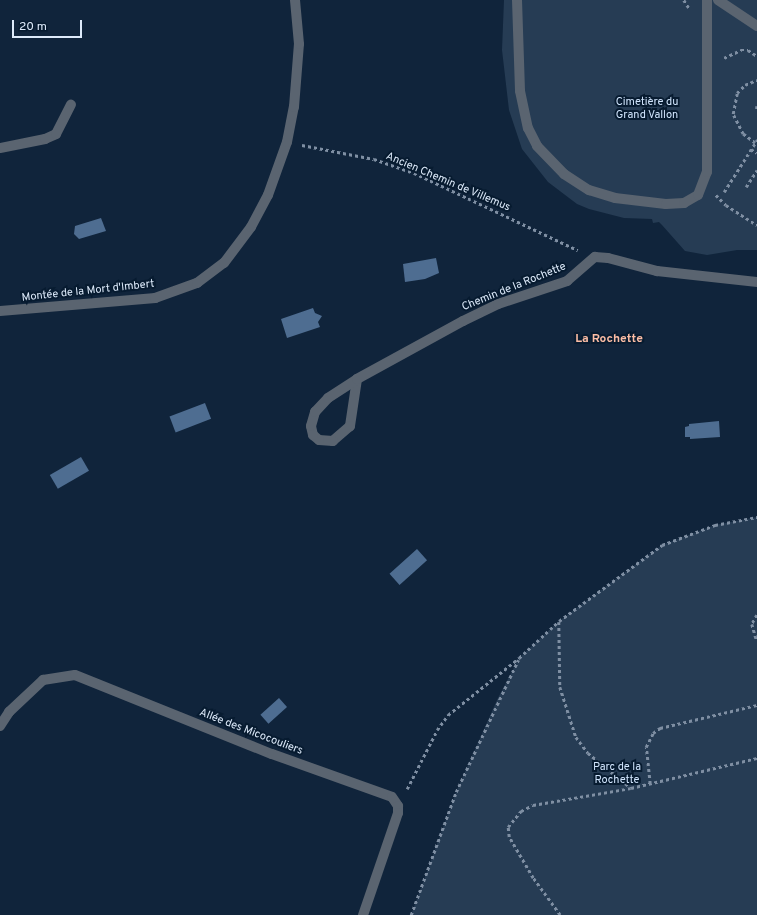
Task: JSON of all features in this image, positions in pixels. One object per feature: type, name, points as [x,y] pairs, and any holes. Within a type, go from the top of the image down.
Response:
[{"type":"street","name":"Montée de la Mort d'Imbert","points":[[0,311],[155,298],[197,283],[224,263],[251,227],[268,195],[287,142],[294,107],[299,44],[295,0]]},
{"type":"street","points":[[517,0],[520,91],[528,128],[537,146],[548,160],[574,182],[589,190],[644,203],[688,201],[701,190],[707,172],[707,0]]},
{"type":"street","points":[[718,0],[757,26]]},
{"type":"street","points":[[0,148],[45,139],[56,134],[71,105]]},
{"type":"street","points":[[595,257],[608,258],[657,271],[757,282]]},
{"type":"street","name":"Chemin de la Rochette","points":[[357,379],[350,426],[333,440],[318,440],[311,429],[315,412],[323,401],[357,379],[469,318],[498,304],[567,281],[595,257]]},
{"type":"street","name":"Allée des Micocouliers","points":[[0,726],[14,706],[43,680],[75,675],[272,754],[392,797],[398,806]]},
{"type":"street","points":[[363,915],[395,823],[398,806]]},
{"type":"path","points":[[707,60],[723,58],[741,50],[748,50],[757,56]]},
{"type":"path","points":[[724,192],[756,142],[743,134],[733,114],[738,93],[745,85],[757,80]]},
{"type":"path","points":[[757,106],[757,111]]},
{"type":"path","name":"Ancien Chemin de Villemus","points":[[287,142],[374,159],[414,173],[595,257]]},
{"type":"path","points":[[751,149],[757,153]]},
{"type":"path","points":[[746,187],[757,170]]},
{"type":"path","points":[[707,172],[716,196],[726,206],[757,225]]},
{"type":"path","points":[[398,806],[437,730],[448,714],[519,658],[559,621],[662,545],[715,525],[757,517]]},
{"type":"path","points":[[757,614],[752,624],[757,641]]},
{"type":"path","points":[[559,621],[560,687],[576,737],[588,753],[631,788]]},
{"type":"path","points":[[411,915],[456,792],[498,698],[519,658]]},
{"type":"path","points":[[650,784],[646,747],[653,733],[660,728],[757,705]]},
{"type":"path","points":[[560,915],[533,878],[509,837],[508,828],[513,819],[533,805],[631,788],[757,758]]},
{"type":"green space","name":"Cimetière du Grand Vallon","points":[[504,0],[757,0],[757,250],[737,250],[707,255],[685,251],[659,222],[653,223],[652,219],[624,218],[589,209],[577,204],[548,182],[522,149],[509,110],[502,50]]},
{"type":"green space","name":"Parc de la Rochette","points":[[757,517],[757,915],[411,915],[456,792],[498,698],[519,658],[559,621],[662,545],[715,525]]},
{"type":"shaded area","points":[[101,218],[106,231],[79,239],[74,234],[75,226]]},
{"type":"shaded area","points":[[436,258],[439,273],[425,279],[405,282],[403,264]]},
{"type":"shaded area","points":[[313,308],[315,313],[322,316],[318,322],[320,327],[287,338],[281,319]]},
{"type":"shaded area","points":[[205,403],[211,419],[176,432],[170,417]]},
{"type":"shaded area","points":[[719,421],[720,437],[690,439],[690,437],[685,437],[685,427],[689,426],[689,424]]},
{"type":"shaded area","points":[[81,457],[89,471],[58,489],[50,475]]},
{"type":"shaded area","points":[[417,549],[427,560],[400,585],[390,574]]},
{"type":"shaded area","points":[[279,698],[287,707],[268,724],[260,715]]},
{"type":"district","name":"La Rochette","points":[[609,340]]}]
